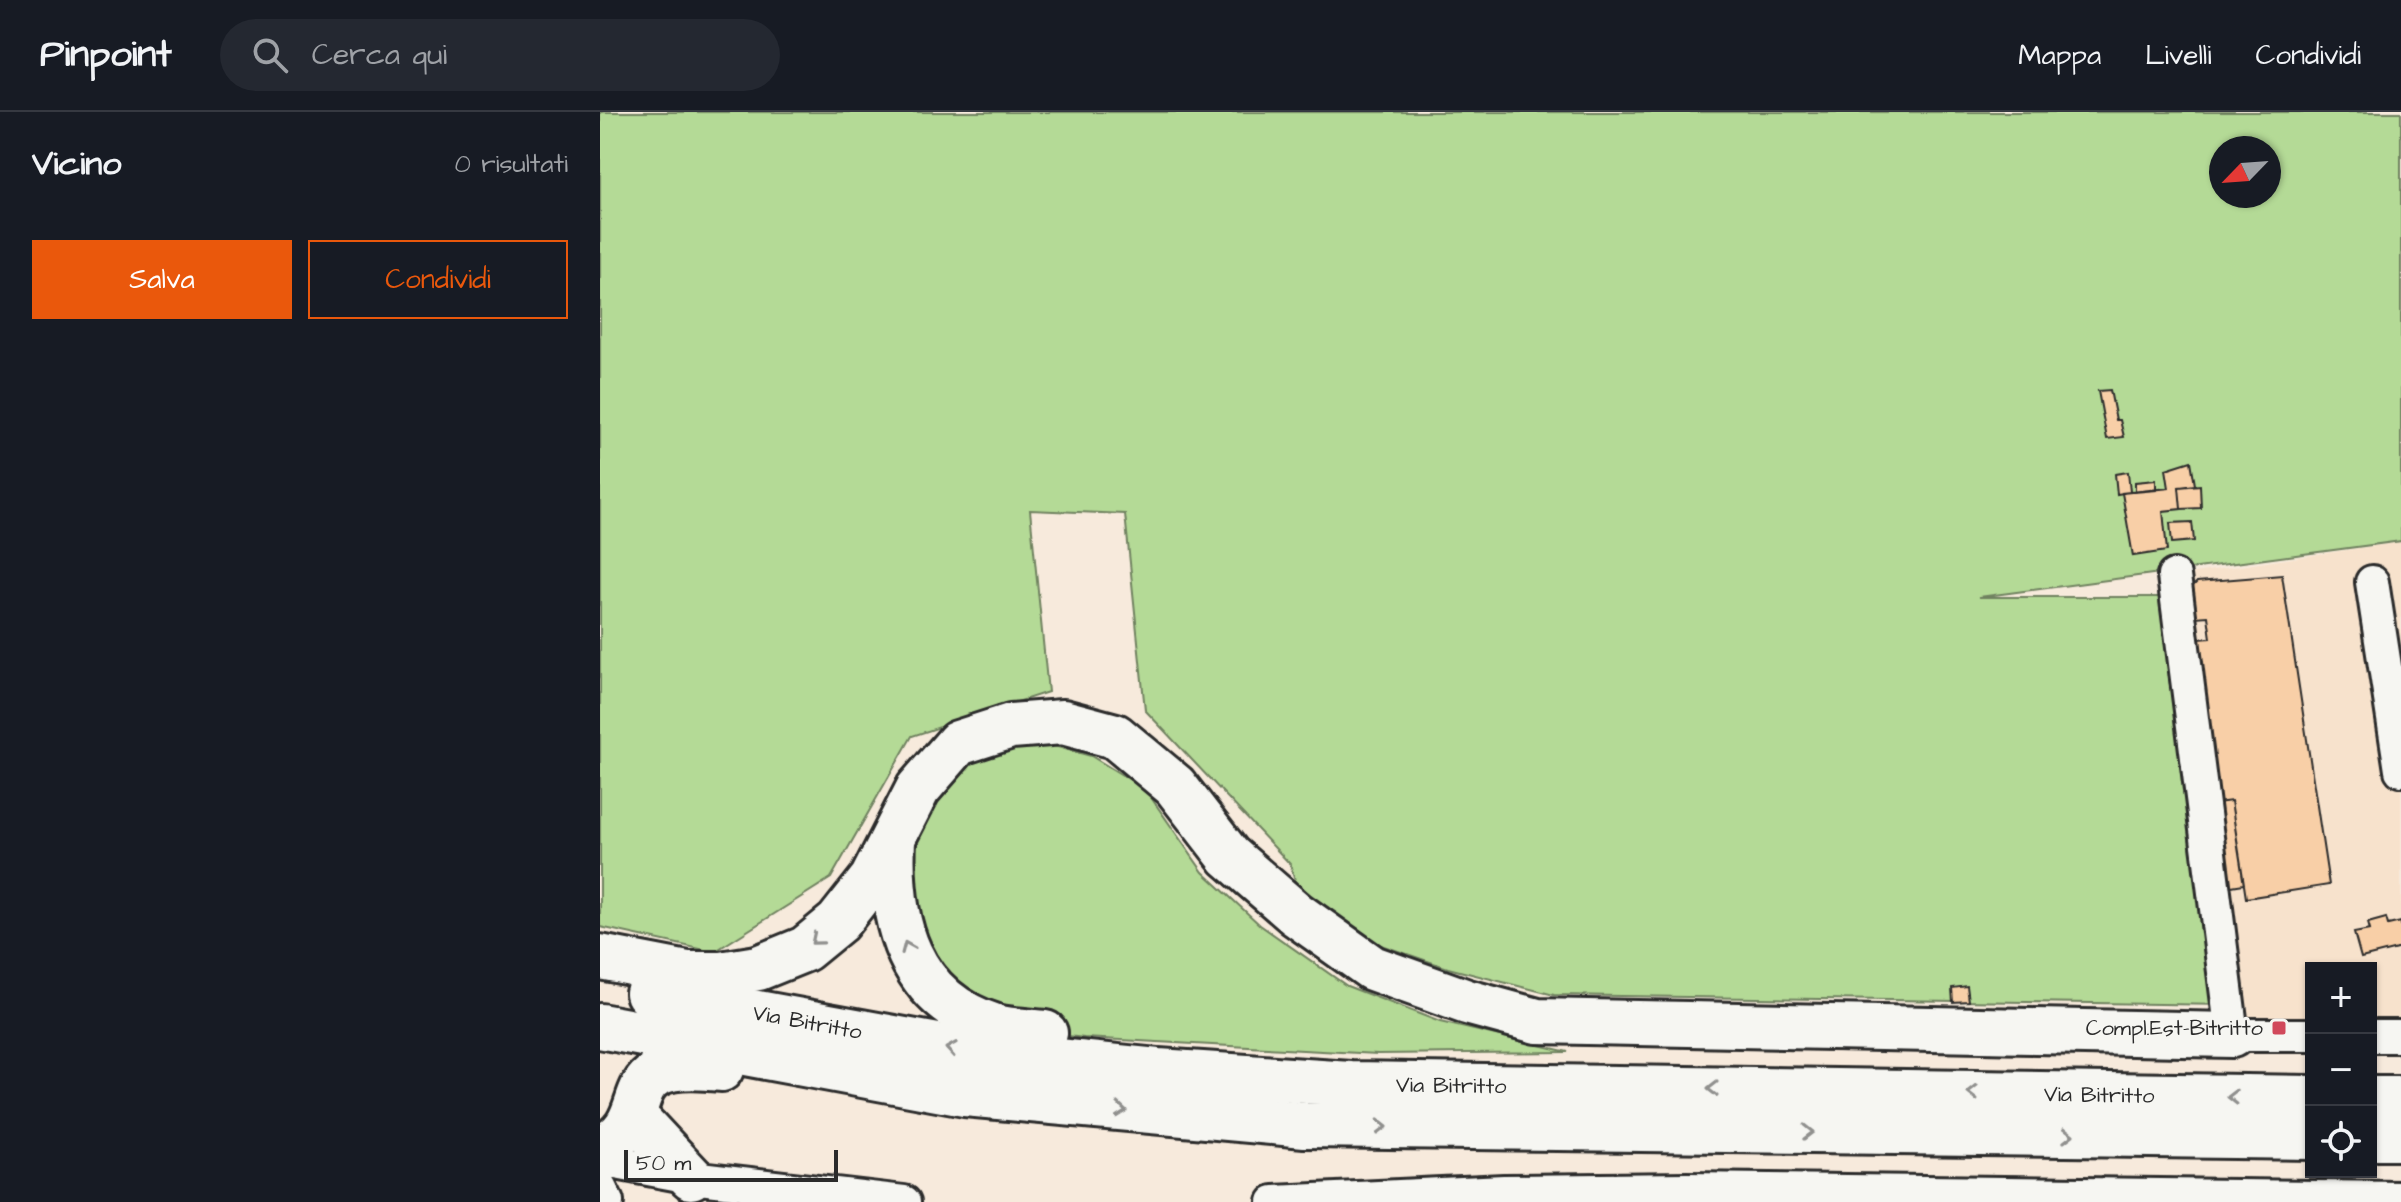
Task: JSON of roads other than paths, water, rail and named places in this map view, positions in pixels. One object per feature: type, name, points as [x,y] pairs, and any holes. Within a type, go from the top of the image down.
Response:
[{"type":"highway","points":[[600,957],[688,974],[721,974],[758,968],[805,949],[838,922],[872,879],[918,789],[958,743],[1011,726],[1063,722],[1115,736],[1175,786],[1229,856],[1296,914],[1372,968],[1467,1002],[1537,1021],[2232,1035]]},
{"type":"highway","points":[[894,833],[895,916],[909,955],[930,986],[962,1012],[997,1027],[1084,1038],[1332,1059],[1507,1086]]},
{"type":"highway","name":"Via Bitritto","points":[[600,983],[970,1052],[1158,1071],[1336,1083],[2305,1098]]},
{"type":"highway","name":"Via Bitritto","points":[[600,1026],[895,1083],[1044,1102],[1305,1125],[2305,1137]]},
{"type":"highway","points":[[600,1148],[616,1141],[634,1116],[638,1092],[653,1075],[667,1068],[719,1069],[895,1101],[1044,1102]]},
{"type":"highway","points":[[2377,1099],[2401,1099]]},
{"type":"highway","points":[[634,1116],[697,1190]]},
{"type":"highway","points":[[2377,1138],[2401,1138]]},
{"type":"street","points":[[2174,576],[2232,1035],[2305,1035]]},
{"type":"street","points":[[2372,582],[2401,770]]},
{"type":"street","points":[[2377,1036],[2401,1036]]},
{"type":"street","points":[[600,1160],[697,1190],[744,1182],[904,1202]]},
{"type":"street","points":[[600,1188],[607,1202]]},
{"type":"street","points":[[1274,1202],[1687,1189],[2401,1198]]},
{"type":"place","name":"Compl.Est-Bitritto","points":[[2279,1028]]}]
